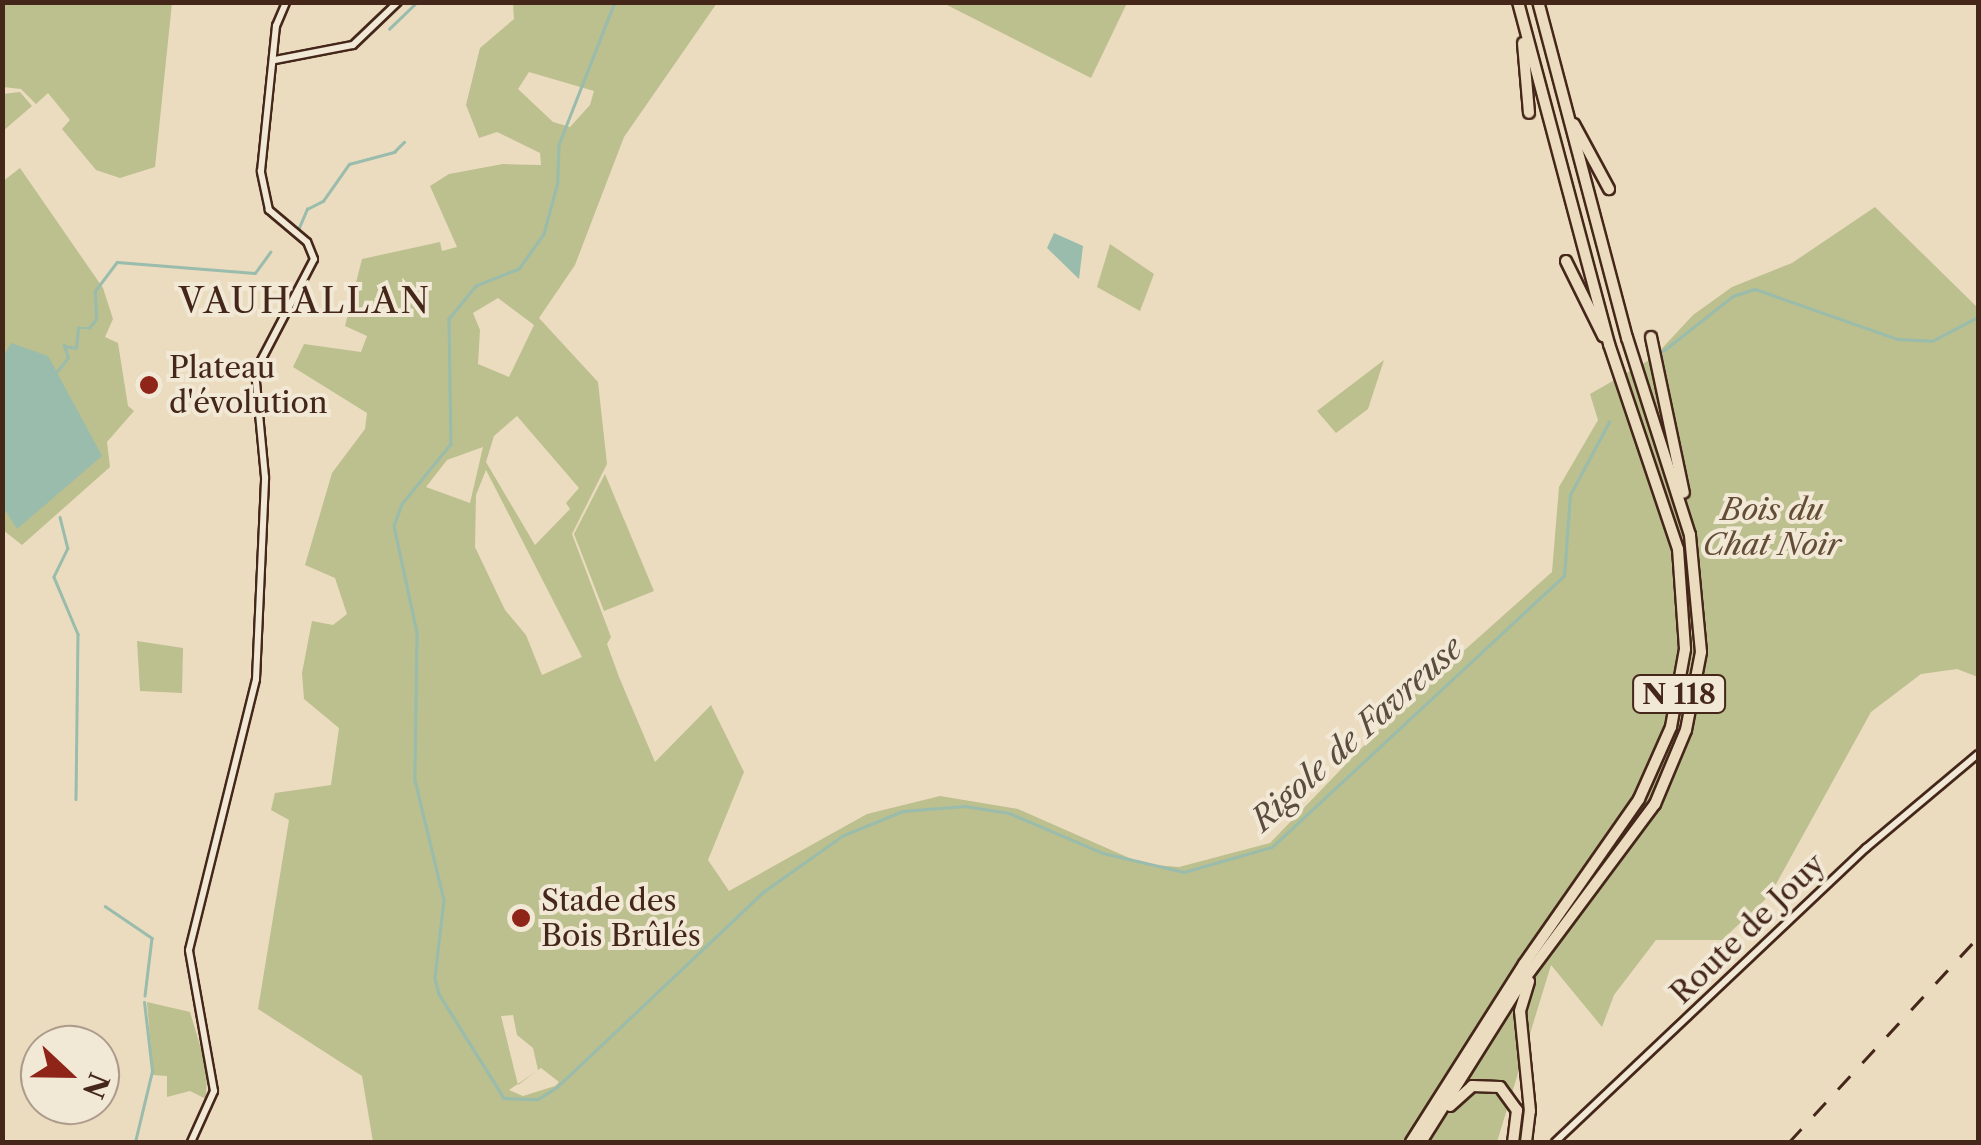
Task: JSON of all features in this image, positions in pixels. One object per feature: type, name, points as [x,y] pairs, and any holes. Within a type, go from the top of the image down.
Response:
[{"type":"highway","name":"N 118","points":[[1411,1142],[1508,988],[1640,799],[1677,705],[1686,628],[1678,549],[1610,344],[1518,2]]},
{"type":"highway","name":"N 118","points":[[1421,1142],[1535,964],[1639,830],[1683,741],[1701,652],[1698,572],[1686,518],[1627,338],[1538,2]]},
{"type":"highway","points":[[1524,27],[1529,113]]},
{"type":"highway","points":[[1568,118],[1609,189]]},
{"type":"highway","points":[[1566,260],[1610,344]]},
{"type":"highway","points":[[1651,337],[1686,518]]},
{"type":"highway","points":[[1526,1142],[1530,1111],[1520,1012],[1535,964]]},
{"type":"highway","points":[[1440,1111],[1472,1086],[1500,1088],[1517,1110],[1513,1142]]},
{"type":"main road","points":[[190,1142],[214,1094],[189,950],[256,679],[265,478],[255,372],[302,291],[314,254],[269,210],[264,186],[261,138],[275,60],[276,26],[286,2]]},
{"type":"main road","points":[[275,60],[328,54],[362,40],[398,2]]},
{"type":"main road","name":"Route de Jouy","points":[[1555,1142],[1866,848],[1978,754]]},
{"type":"green space","points":[[3,2],[172,3],[155,167],[120,178],[96,170],[62,129],[70,120],[48,93],[36,104],[21,89],[3,87]]},
{"type":"green space","name":"Bois du Chat Noir","points":[[513,3],[717,3],[624,137],[575,265],[539,318],[598,382],[607,464],[572,534],[611,637],[607,644],[619,677],[655,762],[711,705],[744,772],[708,860],[729,891],[867,814],[940,796],[1018,809],[1143,864],[1179,867],[1270,843],[1404,704],[1552,572],[1559,487],[1598,420],[1590,394],[1653,358],[1693,315],[1732,287],[1792,263],[1875,207],[1978,308],[1978,677],[1957,669],[1921,674],[1871,712],[1770,895],[1722,940],[1656,940],[1614,995],[1602,1027],[1551,965],[1497,1142],[373,1142],[362,1076],[258,1009],[289,820],[271,810],[275,793],[331,785],[339,728],[304,699],[302,673],[312,621],[333,625],[347,614],[335,578],[305,565],[332,473],[365,429],[367,413],[293,367],[304,344],[361,352],[367,336],[345,326],[362,259],[440,242],[442,251],[457,247],[430,186],[449,174],[503,164],[541,165],[540,153],[497,132],[479,138],[466,105],[480,48],[514,19]],"holes":[[[529,72],[594,91],[590,105],[570,127],[553,122],[518,89]],[[498,298],[534,325],[509,377],[478,364],[480,330],[473,313]],[[517,416],[579,488],[566,503],[570,509],[535,545],[486,462],[494,436]],[[483,447],[470,503],[426,487],[447,460]],[[486,470],[582,657],[542,675],[526,635],[505,610],[475,547],[476,495]],[[513,1015],[517,1035],[533,1048],[537,1071],[541,1068],[559,1082],[523,1096],[509,1090],[518,1084],[501,1016]]]},
{"type":"green space","points":[[943,3],[1127,3],[1091,78]]},
{"type":"green space","points":[[20,92],[32,106],[3,131],[3,94]]},
{"type":"green space","points":[[20,168],[103,288],[113,319],[105,337],[118,343],[128,406],[134,411],[107,442],[110,467],[22,545],[3,530],[2,182]]},
{"type":"green space","points":[[1110,244],[1154,274],[1140,311],[1097,287]]},
{"type":"green space","points":[[1384,360],[1368,409],[1336,433],[1317,411]]},
{"type":"green space","name":"Plateau d'évolution","points":[[149,371],[159,375],[163,385],[159,395],[149,399],[139,395],[135,385],[139,375]]},
{"type":"green space","points":[[605,474],[654,591],[604,611],[574,534]]},
{"type":"green space","points":[[137,641],[183,648],[182,693],[140,691]]},
{"type":"green space","points":[[147,1002],[190,1012],[207,1069],[206,1099],[190,1091],[167,1097],[167,1076],[153,1075]]},
{"type":"shaded area","points":[[1054,233],[1083,246],[1079,279],[1047,248]]},
{"type":"shaded area","points":[[11,343],[48,356],[102,456],[17,529],[2,505],[3,357]]},
{"type":"waterway","points":[[389,29],[417,2]]},
{"type":"waterway","name":"Rigole de Favreuse","points":[[615,2],[559,145],[558,182],[544,234],[519,269],[476,286],[449,319],[451,444],[402,504],[394,526],[417,632],[415,780],[444,900],[435,978],[439,994],[504,1098],[538,1099],[557,1087],[763,892],[842,836],[903,811],[965,806],[1009,813],[1103,853],[1184,872],[1272,847],[1564,576],[1570,495],[1609,422]]},
{"type":"waterway","points":[[298,230],[307,209],[323,201],[349,164],[394,152],[404,142]]},
{"type":"waterway","points":[[54,375],[68,358],[64,346],[76,348],[78,328],[89,328],[96,319],[95,291],[117,262],[255,273],[270,252]]},
{"type":"waterway","name":"Rigole de Favreuse","points":[[1663,351],[1733,296],[1755,289],[1898,339],[1932,341],[1978,317]]},
{"type":"waterway","points":[[60,517],[68,548],[54,577],[78,634],[76,799]]},
{"type":"waterway","points":[[105,906],[152,938],[145,996]]},
{"type":"waterway","points":[[135,1142],[152,1071],[144,1002]]},
{"type":"railway","points":[[1789,1142],[1978,937]]},
{"type":"place","name":"Plateau d'évolution","points":[[149,385]]},
{"type":"place","name":"Stade des Bois Brûlés","points":[[521,918]]},
{"type":"district","name":"VAUHALLAN","points":[[305,301]]}]
